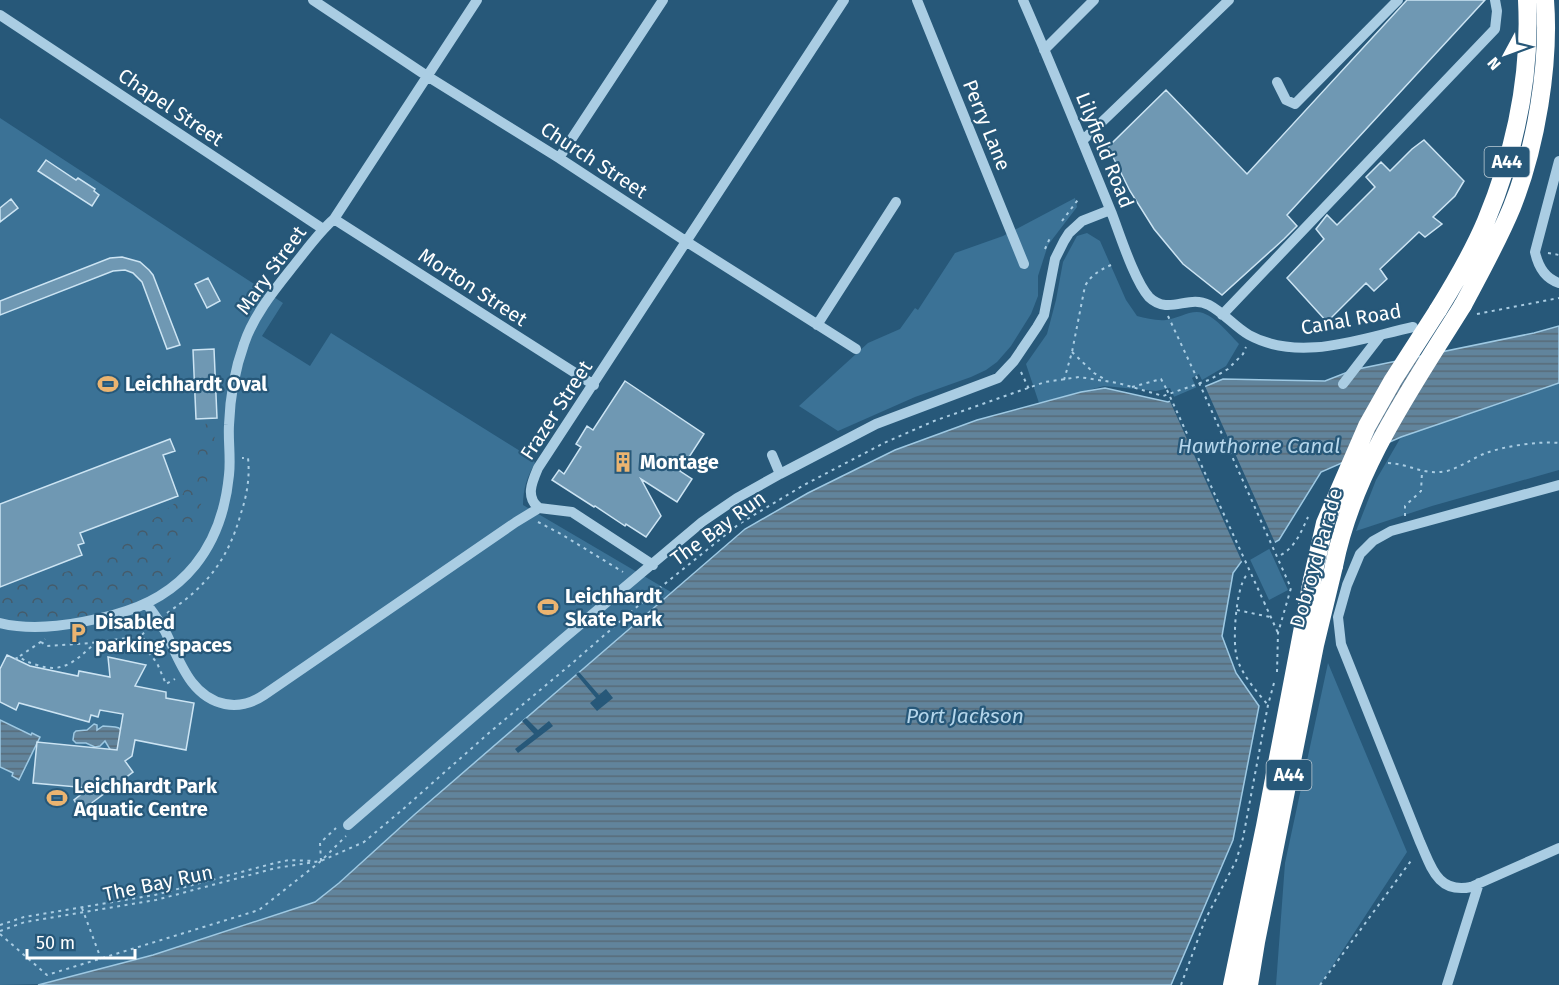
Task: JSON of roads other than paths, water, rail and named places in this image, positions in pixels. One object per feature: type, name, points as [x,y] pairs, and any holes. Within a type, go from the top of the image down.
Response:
[{"type":"highway","name":"Dobroyd Parade","points":[[1232,985],[1325,523],[1367,426],[1461,272],[1486,222],[1504,174],[1517,123],[1525,72],[1527,0]]},
{"type":"highway","name":"Dobroyd Parade","points":[[1249,985],[1312,657],[1348,514],[1366,470],[1388,426],[1466,310],[1513,206],[1539,106],[1545,53],[1545,0]]},
{"type":"street","name":"Church Street","points":[[313,0],[856,349]]},
{"type":"street","name":"Mary Street","points":[[0,623],[29,626],[74,623],[122,613],[147,604],[171,589],[191,570],[205,552],[218,528],[228,483],[229,427],[235,379],[244,343],[268,298],[323,229],[334,219],[477,0]]},
{"type":"street","points":[[559,158],[663,0]]},
{"type":"street","name":"Frazer Street","points":[[538,508],[532,503],[530,495],[538,468],[594,386],[844,0]]},
{"type":"street","name":"Perry Lane","points":[[917,0],[1024,264]]},
{"type":"street","name":"Lilyfield Road","points":[[1023,0],[1135,272],[1150,297],[1163,305]]},
{"type":"street","points":[[1044,50],[1094,0]]},
{"type":"street","points":[[1082,141],[1229,0]]},
{"type":"street","points":[[1277,82],[1286,100],[1295,104],[1398,0]]},
{"type":"street","points":[[1222,315],[1495,29],[1497,11],[1495,0]]},
{"type":"street","name":"Chapel Street","points":[[0,15],[323,229]]},
{"type":"street","points":[[1559,161],[1535,252],[1542,271],[1548,278],[1559,283]]},
{"type":"street","points":[[817,325],[896,202]]},
{"type":"street","points":[[348,825],[702,522],[737,498],[876,424],[998,378],[1014,361],[1044,315],[1056,259],[1064,240],[1082,221],[1110,210]]},
{"type":"street","name":"Morton Street","points":[[334,219],[594,386]]},
{"type":"street","name":"Canal Road","points":[[1163,305],[1201,302],[1211,306],[1250,336],[1271,344],[1299,348],[1380,336],[1413,327]]},
{"type":"street","points":[[1343,384],[1380,336]]},
{"type":"street","points":[[772,455],[780,474]]},
{"type":"street","name":"Dobroyd Parade","points":[[1479,883],[1461,889],[1453,888],[1446,885],[1432,870],[1341,644],[1338,617],[1347,585],[1360,554],[1373,541],[1391,531],[1559,485]]},
{"type":"street","points":[[147,604],[163,628],[182,667],[195,687],[210,699],[220,703],[248,704],[538,508],[572,512],[653,565]]},
{"type":"street","points":[[1447,985],[1479,883],[1559,848]]},
{"type":"water","name":"Port Jackson","points":[[1559,326],[1559,383],[1401,437],[1321,472],[1279,540],[1241,562],[1233,573],[1222,636],[1236,673],[1259,706],[1233,840],[1171,985],[38,985],[153,955],[315,902],[745,529],[808,493],[895,450],[977,420],[1081,392],[1105,388],[1168,402],[1223,379],[1325,381],[1353,370]]},
{"type":"water","points":[[0,720],[40,737],[19,780],[12,776],[13,773],[0,767]]},
{"type":"water","points":[[94,724],[97,725],[97,730],[103,726],[119,728],[123,733],[121,751],[111,751],[105,741],[95,747],[86,743],[76,743],[73,740],[76,731],[87,730]]},
{"type":"place","name":"Leichhardt Oval","points":[[108,384]]},
{"type":"place","name":"Montage","points":[[623,462]]},
{"type":"place","name":"Leichhardt Skate Park","points":[[548,607]]},
{"type":"place","name":"Disabled parking spaces","points":[[78,633]]},
{"type":"place","name":"Leichhardt Park Aquatic Centre","points":[[57,798]]},
{"type":"water label","name":"Hawthorne Canal","points":[[1259,446]]}]
